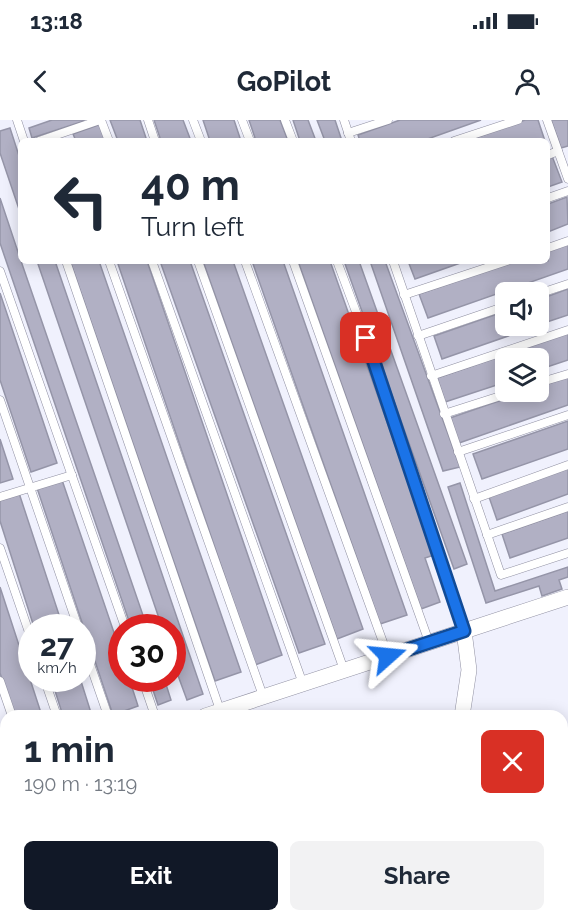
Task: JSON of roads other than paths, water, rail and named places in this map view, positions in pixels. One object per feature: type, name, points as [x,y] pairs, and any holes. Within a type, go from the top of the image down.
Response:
[{"type":"street","points":[[223,710],[568,597]]},
{"type":"street","points":[[463,710],[469,670],[464,631]]},
{"type":"lane","points":[[17,120],[23,138]]},
{"type":"lane","points":[[65,137],[101,120],[108,138]]},
{"type":"lane","points":[[148,120],[154,138]]},
{"type":"lane","points":[[194,120],[200,138]]},
{"type":"lane","points":[[242,120],[249,138]]},
{"type":"lane","points":[[285,120],[292,138]]},
{"type":"lane","points":[[344,120],[350,137],[388,120]]},
{"type":"lane","points":[[463,138],[518,120]]},
{"type":"lane","points":[[547,120],[568,179]]},
{"type":"lane","points":[[550,154],[558,152]]},
{"type":"lane","points":[[550,197],[568,190]]},
{"type":"lane","points":[[550,247],[568,241]]},
{"type":"lane","points":[[67,264],[220,710]]},
{"type":"lane","points":[[110,264],[263,696]]},
{"type":"lane","points":[[153,264],[303,684]]},
{"type":"lane","points":[[199,264],[344,670]]},
{"type":"lane","points":[[246,264],[388,656]]},
{"type":"lane","points":[[294,264],[429,642]]},
{"type":"lane","points":[[338,264],[373,357],[464,631]]},
{"type":"lane","points":[[394,264],[501,575],[568,553]]},
{"type":"lane","points":[[404,295],[498,264]]},
{"type":"lane","points":[[0,271],[120,614]]},
{"type":"lane","points":[[549,290],[568,284]]},
{"type":"lane","points":[[418,336],[495,310]]},
{"type":"lane","points":[[431,376],[568,330]]},
{"type":"lane","points":[[549,380],[568,374]]},
{"type":"lane","points":[[444,414],[495,398]]},
{"type":"lane","points":[[0,400],[74,614]]},
{"type":"lane","points":[[458,452],[568,415]]},
{"type":"lane","points":[[474,499],[568,465]]},
{"type":"lane","points":[[0,497],[72,475]]},
{"type":"lane","points":[[487,535],[568,507]]},
{"type":"lane","points":[[0,548],[23,614]]},
{"type":"lane","points":[[0,681],[10,710]]},
{"type":"lane","points":[[96,681],[106,710]]},
{"type":"lane","points":[[49,692],[55,710]]},
{"type":"lane","points":[[147,692],[153,710]]}]
